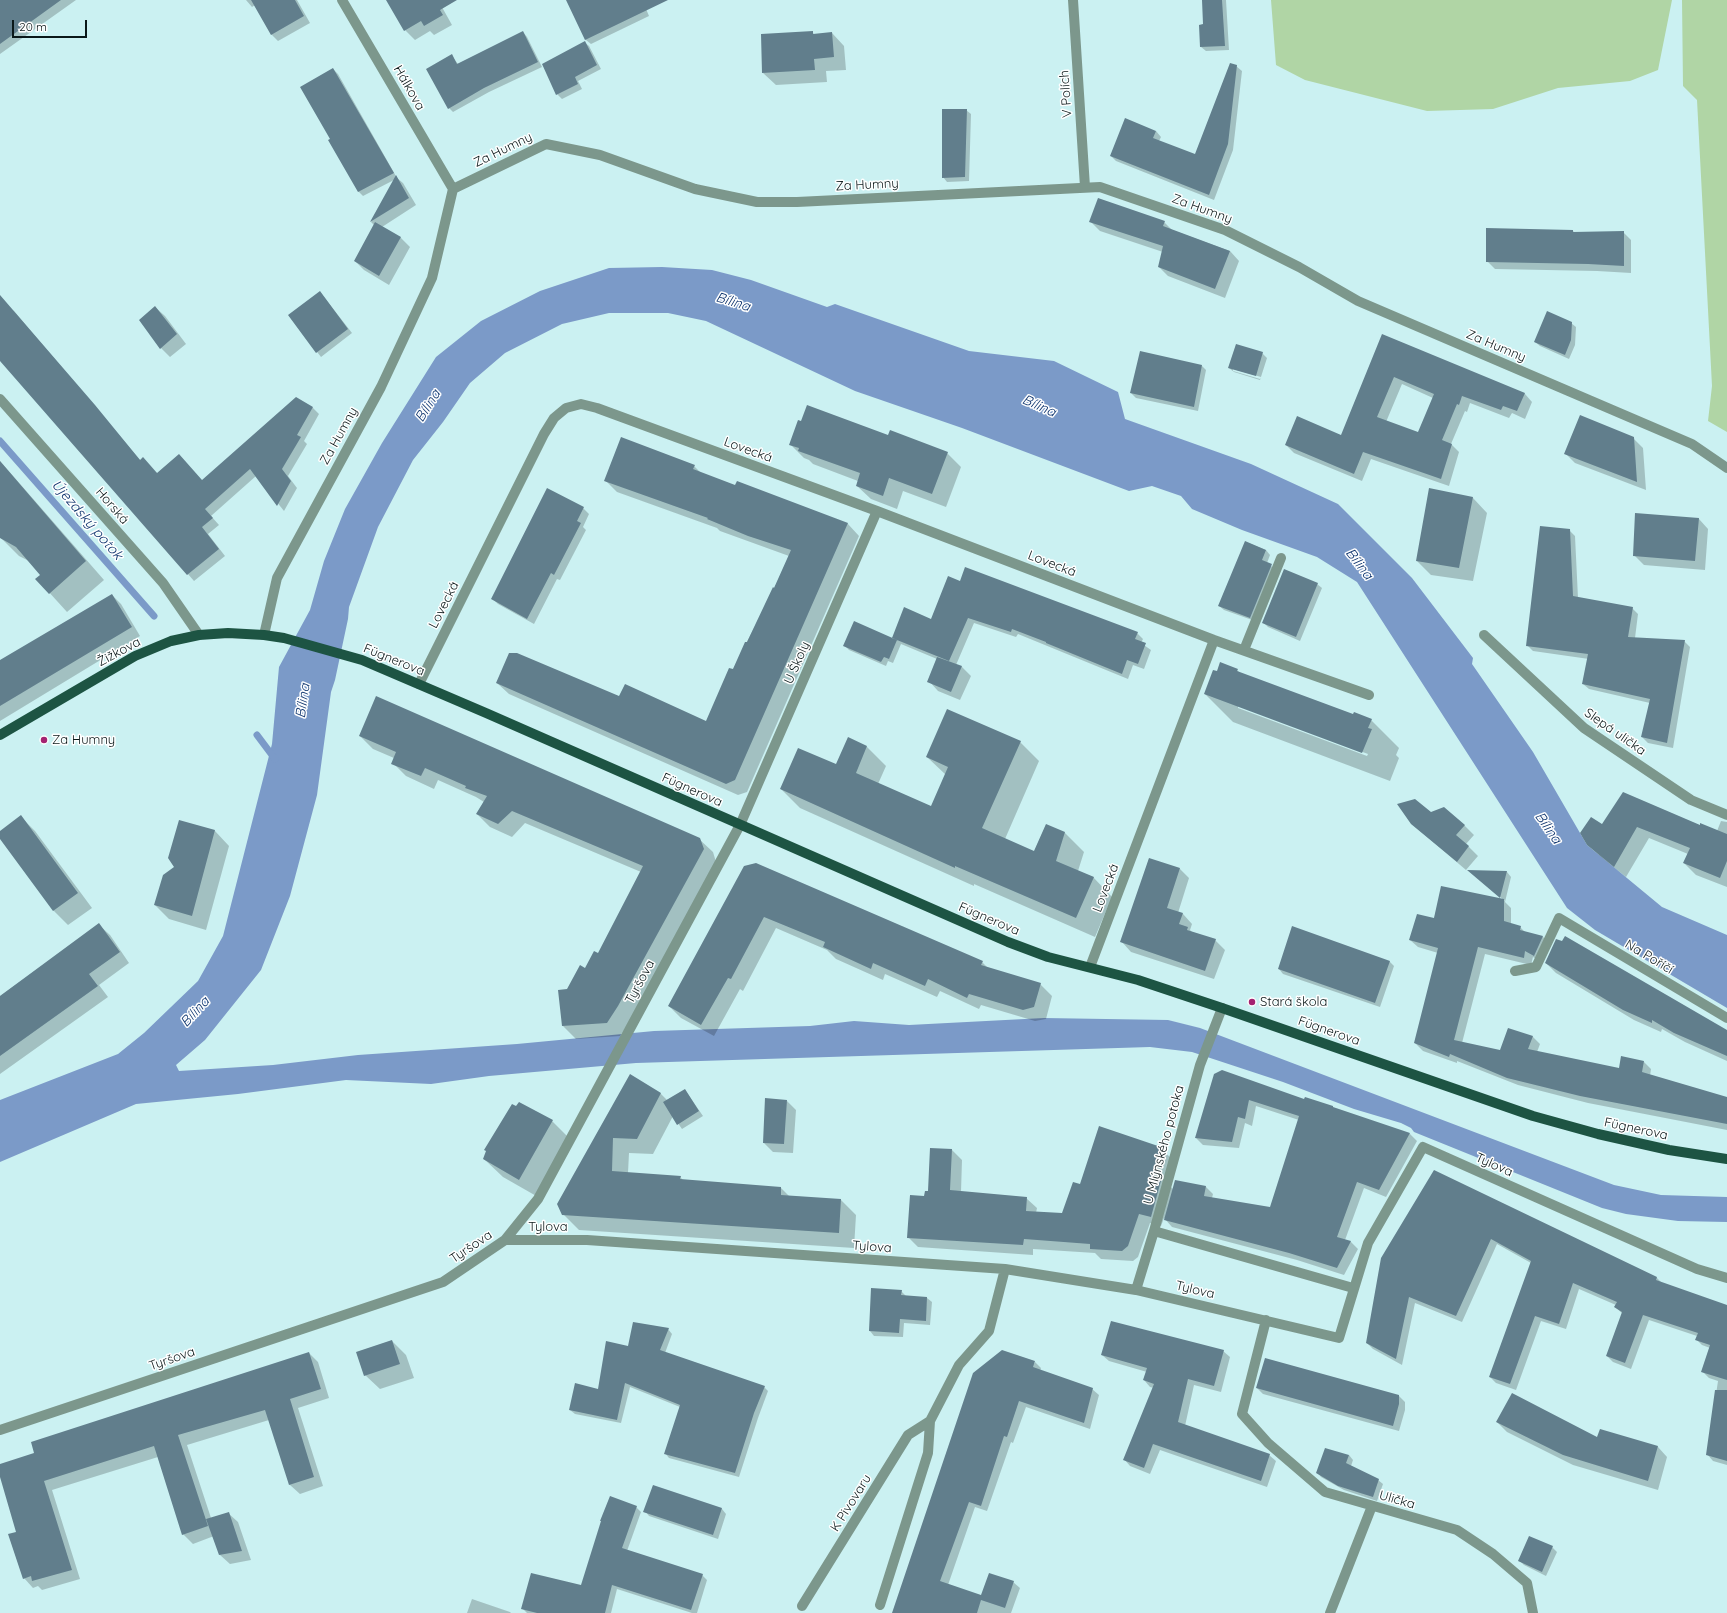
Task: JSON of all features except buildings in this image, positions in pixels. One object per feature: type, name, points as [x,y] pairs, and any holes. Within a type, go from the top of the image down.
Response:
[{"type":"main road","name":"Žižkova","points":[[0,735],[135,656],[170,641],[199,635],[228,633],[264,635]]},
{"type":"main road","name":"Fügnerova","points":[[264,635],[284,638],[362,660],[1008,942],[1048,957],[1138,980],[1533,1116],[1598,1134],[1668,1150],[1727,1159]]},
{"type":"street","name":"Hálkova","points":[[342,0],[453,189]]},
{"type":"street","name":"V Polích","points":[[1073,0],[1085,187]]},
{"type":"street","name":"Za Humny","points":[[264,635],[277,578],[381,387],[432,278],[453,189],[546,144],[600,155],[695,189],[757,202],[797,202],[1100,187],[1225,230],[1299,267],[1358,301],[1692,444],[1727,468]]},
{"type":"street","name":"Horská","points":[[0,399],[162,583],[199,635]]},
{"type":"street","name":"Lovecká","points":[[419,684],[544,434],[554,418],[566,408],[581,404],[597,408],[877,511],[1214,640],[1369,695]]},
{"type":"street","name":"U Školy","points":[[740,825],[877,511]]},
{"type":"street","points":[[1244,650],[1281,558]]},
{"type":"street","name":"Slepá ulička","points":[[1484,636],[1584,728],[1691,800],[1727,815]]},
{"type":"street","name":"Lovecká","points":[[1090,967],[1214,640]]},
{"type":"street","name":"Tyršova","points":[[0,1430],[443,1282],[505,1240],[538,1199],[740,825]]},
{"type":"street","name":"Na Poříčí","points":[[1515,971],[1536,967],[1559,918],[1727,1018]]},
{"type":"street","name":"U Mlýnského potoka","points":[[1136,1290],[1200,1065],[1222,1008]]},
{"type":"street","name":"Tylova","points":[[505,1240],[587,1240],[1005,1269],[1136,1290],[1339,1338],[1353,1288],[1368,1243],[1423,1147],[1697,1269],[1727,1278]]},
{"type":"street","points":[[1154,1231],[1353,1288]]},
{"type":"street","name":"K Pivovaru","points":[[880,1605],[928,1453],[930,1421],[959,1365],[989,1332],[1005,1269]]},
{"type":"street","name":"Ulička","points":[[1266,1320],[1242,1414],[1268,1443],[1326,1492],[1456,1530],[1493,1554],[1527,1583],[1533,1613]]},
{"type":"street","name":"K Pivovaru","points":[[802,1606],[908,1436],[930,1421]]},
{"type":"street","points":[[1330,1613],[1372,1506]]},
{"type":"green space","points":[[1271,0],[1672,0],[1658,70],[1630,81],[1558,88],[1493,109],[1427,111],[1305,80],[1276,65]]},
{"type":"green space","points":[[1682,0],[1727,0],[1727,432],[1708,421],[1712,386],[1697,100],[1683,86]]},
{"type":"water","name":"Bílina","points":[[662,267],[712,270],[751,280],[827,307],[835,304],[969,351],[1054,361],[1118,392],[1125,419],[1251,464],[1338,504],[1412,578],[1473,658],[1472,664],[1533,752],[1587,845],[1662,907],[1727,935],[1727,1008],[1595,930],[1567,908],[1357,582],[1317,557],[1242,530],[1192,509],[1181,496],[1152,486],[1129,491],[962,428],[855,391],[706,321],[668,313],[609,313],[562,324],[505,353],[470,383],[443,422],[413,460],[378,527],[349,607],[348,619],[331,692],[317,795],[290,896],[261,970],[205,1040],[176,1065],[179,1071],[273,1065],[358,1055],[517,1044],[654,1031],[810,1026],[854,1021],[909,1025],[1044,1018],[1168,1020],[1200,1028],[1614,1185],[1661,1195],[1727,1197],[1727,1222],[1678,1221],[1626,1214],[1602,1208],[1414,1132],[1411,1128],[1401,1123],[1354,1109],[1283,1082],[1192,1052],[1150,1047],[636,1063],[489,1076],[431,1084],[346,1080],[238,1094],[136,1104],[0,1162],[0,1100],[118,1054],[144,1033],[198,981],[223,936],[272,744],[279,667],[310,610],[324,561],[345,509],[382,443],[436,357],[481,321],[540,291],[609,268]]},
{"type":"waterway","name":"Újezdský potok","points":[[0,441],[154,616]]},
{"type":"waterway","name":"Újezdský potok","points":[[257,735],[275,759]]},
{"type":"place","name":"Za Humny","points":[[44,740]]},
{"type":"place","name":"Stará škola","points":[[1252,1002]]}]
